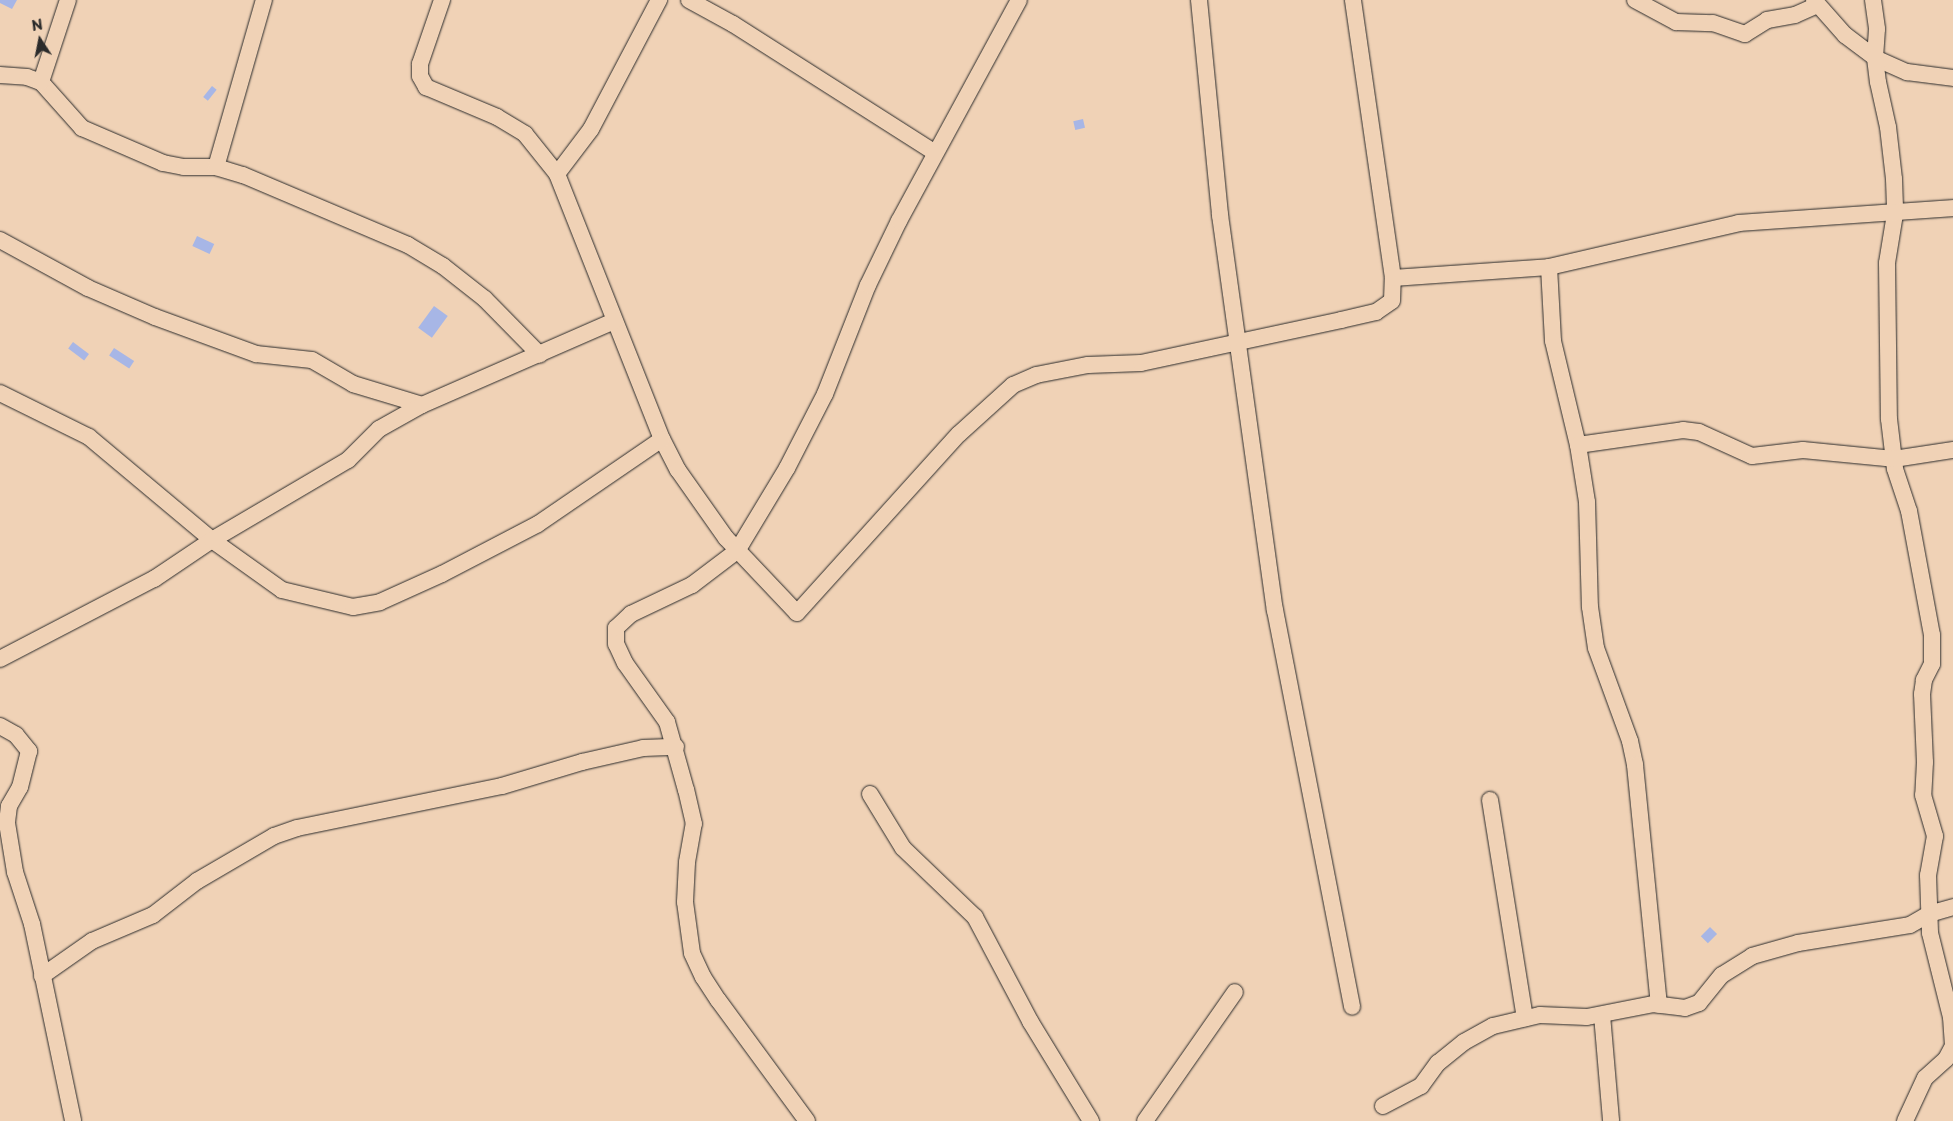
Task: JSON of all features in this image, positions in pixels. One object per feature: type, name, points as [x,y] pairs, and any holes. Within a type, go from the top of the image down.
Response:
[{"type":"street","points":[[41,82],[68,0]]},
{"type":"street","points":[[216,167],[264,0]]},
{"type":"street","points":[[442,0],[420,64],[420,76],[426,87],[497,117],[525,134],[557,174],[614,322],[662,439],[702,506],[737,552],[797,613],[959,434],[1013,385],[1036,375],[1088,366],[1141,363],[1376,312],[1392,301],[1393,278],[1353,0]]},
{"type":"street","points":[[557,174],[591,129],[659,0]]},
{"type":"street","points":[[689,0],[733,24],[934,152]]},
{"type":"street","points":[[1198,0],[1215,169],[1237,342],[1275,610],[1352,1007]]},
{"type":"street","points":[[1635,0],[1676,22],[1713,23],[1745,34],[1767,20],[1795,15],[1816,2],[1845,35],[1875,58],[1907,72],[1953,78]]},
{"type":"street","points":[[1873,0],[1877,28],[1875,58],[1888,127],[1895,214],[1887,263],[1888,409],[1894,459],[1909,511],[1934,652],[1924,680],[1922,720],[1925,755],[1923,795],[1934,836],[1928,875],[1929,914],[1953,1044],[1946,1059],[1925,1078],[1905,1121]]},
{"type":"street","points":[[807,1121],[713,992],[692,953],[685,902],[687,862],[694,824],[676,747],[667,722],[625,663],[616,644],[616,628],[631,614],[692,585],[737,552],[788,468],[825,394],[868,285],[934,152],[1017,1]]},
{"type":"street","points":[[0,75],[27,77],[41,82],[72,119],[96,135],[127,145],[164,163],[184,167],[216,167],[272,184],[408,245],[444,266],[485,299],[540,355]]},
{"type":"street","points":[[1393,278],[1549,267],[1739,223],[1895,214],[1953,208]]},
{"type":"street","points":[[0,240],[88,288],[155,318],[256,354],[312,360],[353,384],[422,405]]},
{"type":"street","points":[[1549,267],[1553,341],[1578,445],[1587,502],[1590,607],[1596,648],[1624,722],[1635,765],[1659,1005]]},
{"type":"street","points":[[0,659],[154,579],[212,540],[335,468],[379,429],[422,405],[614,322]]},
{"type":"street","points":[[0,392],[90,437],[212,540],[282,590],[344,606],[369,605],[442,574],[538,524],[662,439]]},
{"type":"street","points":[[1578,445],[1683,430],[1699,432],[1752,456],[1803,450],[1894,459],[1953,450]]},
{"type":"street","points":[[0,726],[16,735],[29,751],[30,759],[20,787],[9,806],[8,823],[15,872],[32,924],[73,1121]]},
{"type":"street","points":[[42,976],[92,941],[153,915],[197,881],[274,836],[332,820],[502,786],[582,762],[643,748],[676,747]]},
{"type":"street","points":[[870,794],[903,848],[975,917],[1030,1021],[1091,1121]]},
{"type":"street","points":[[1490,800],[1525,1018]]},
{"type":"street","points":[[1383,1106],[1421,1086],[1438,1063],[1464,1042],[1494,1026],[1525,1018],[1602,1015],[1628,1007],[1659,1005],[1685,1008],[1699,1003],[1707,990],[1736,966],[1774,949],[1910,925],[1929,914],[1953,907]]},
{"type":"street","points":[[1144,1121],[1235,992]]},
{"type":"street","points":[[1602,1015],[1611,1121]]},
{"type":"building","points":[[0,0],[17,0],[12,9],[0,3]]},
{"type":"building","points":[[212,86],[217,90],[208,101],[203,97]]},
{"type":"building","points":[[1083,119],[1085,128],[1075,130],[1073,121]]},
{"type":"building","points":[[197,236],[214,244],[210,254],[192,246]]},
{"type":"building","points":[[434,306],[448,316],[432,338],[418,328]]},
{"type":"building","points":[[73,342],[89,354],[84,360],[68,348]]},
{"type":"building","points":[[114,348],[134,361],[129,369],[109,356]]},
{"type":"building","points":[[1710,927],[1717,934],[1708,943],[1701,936]]}]
